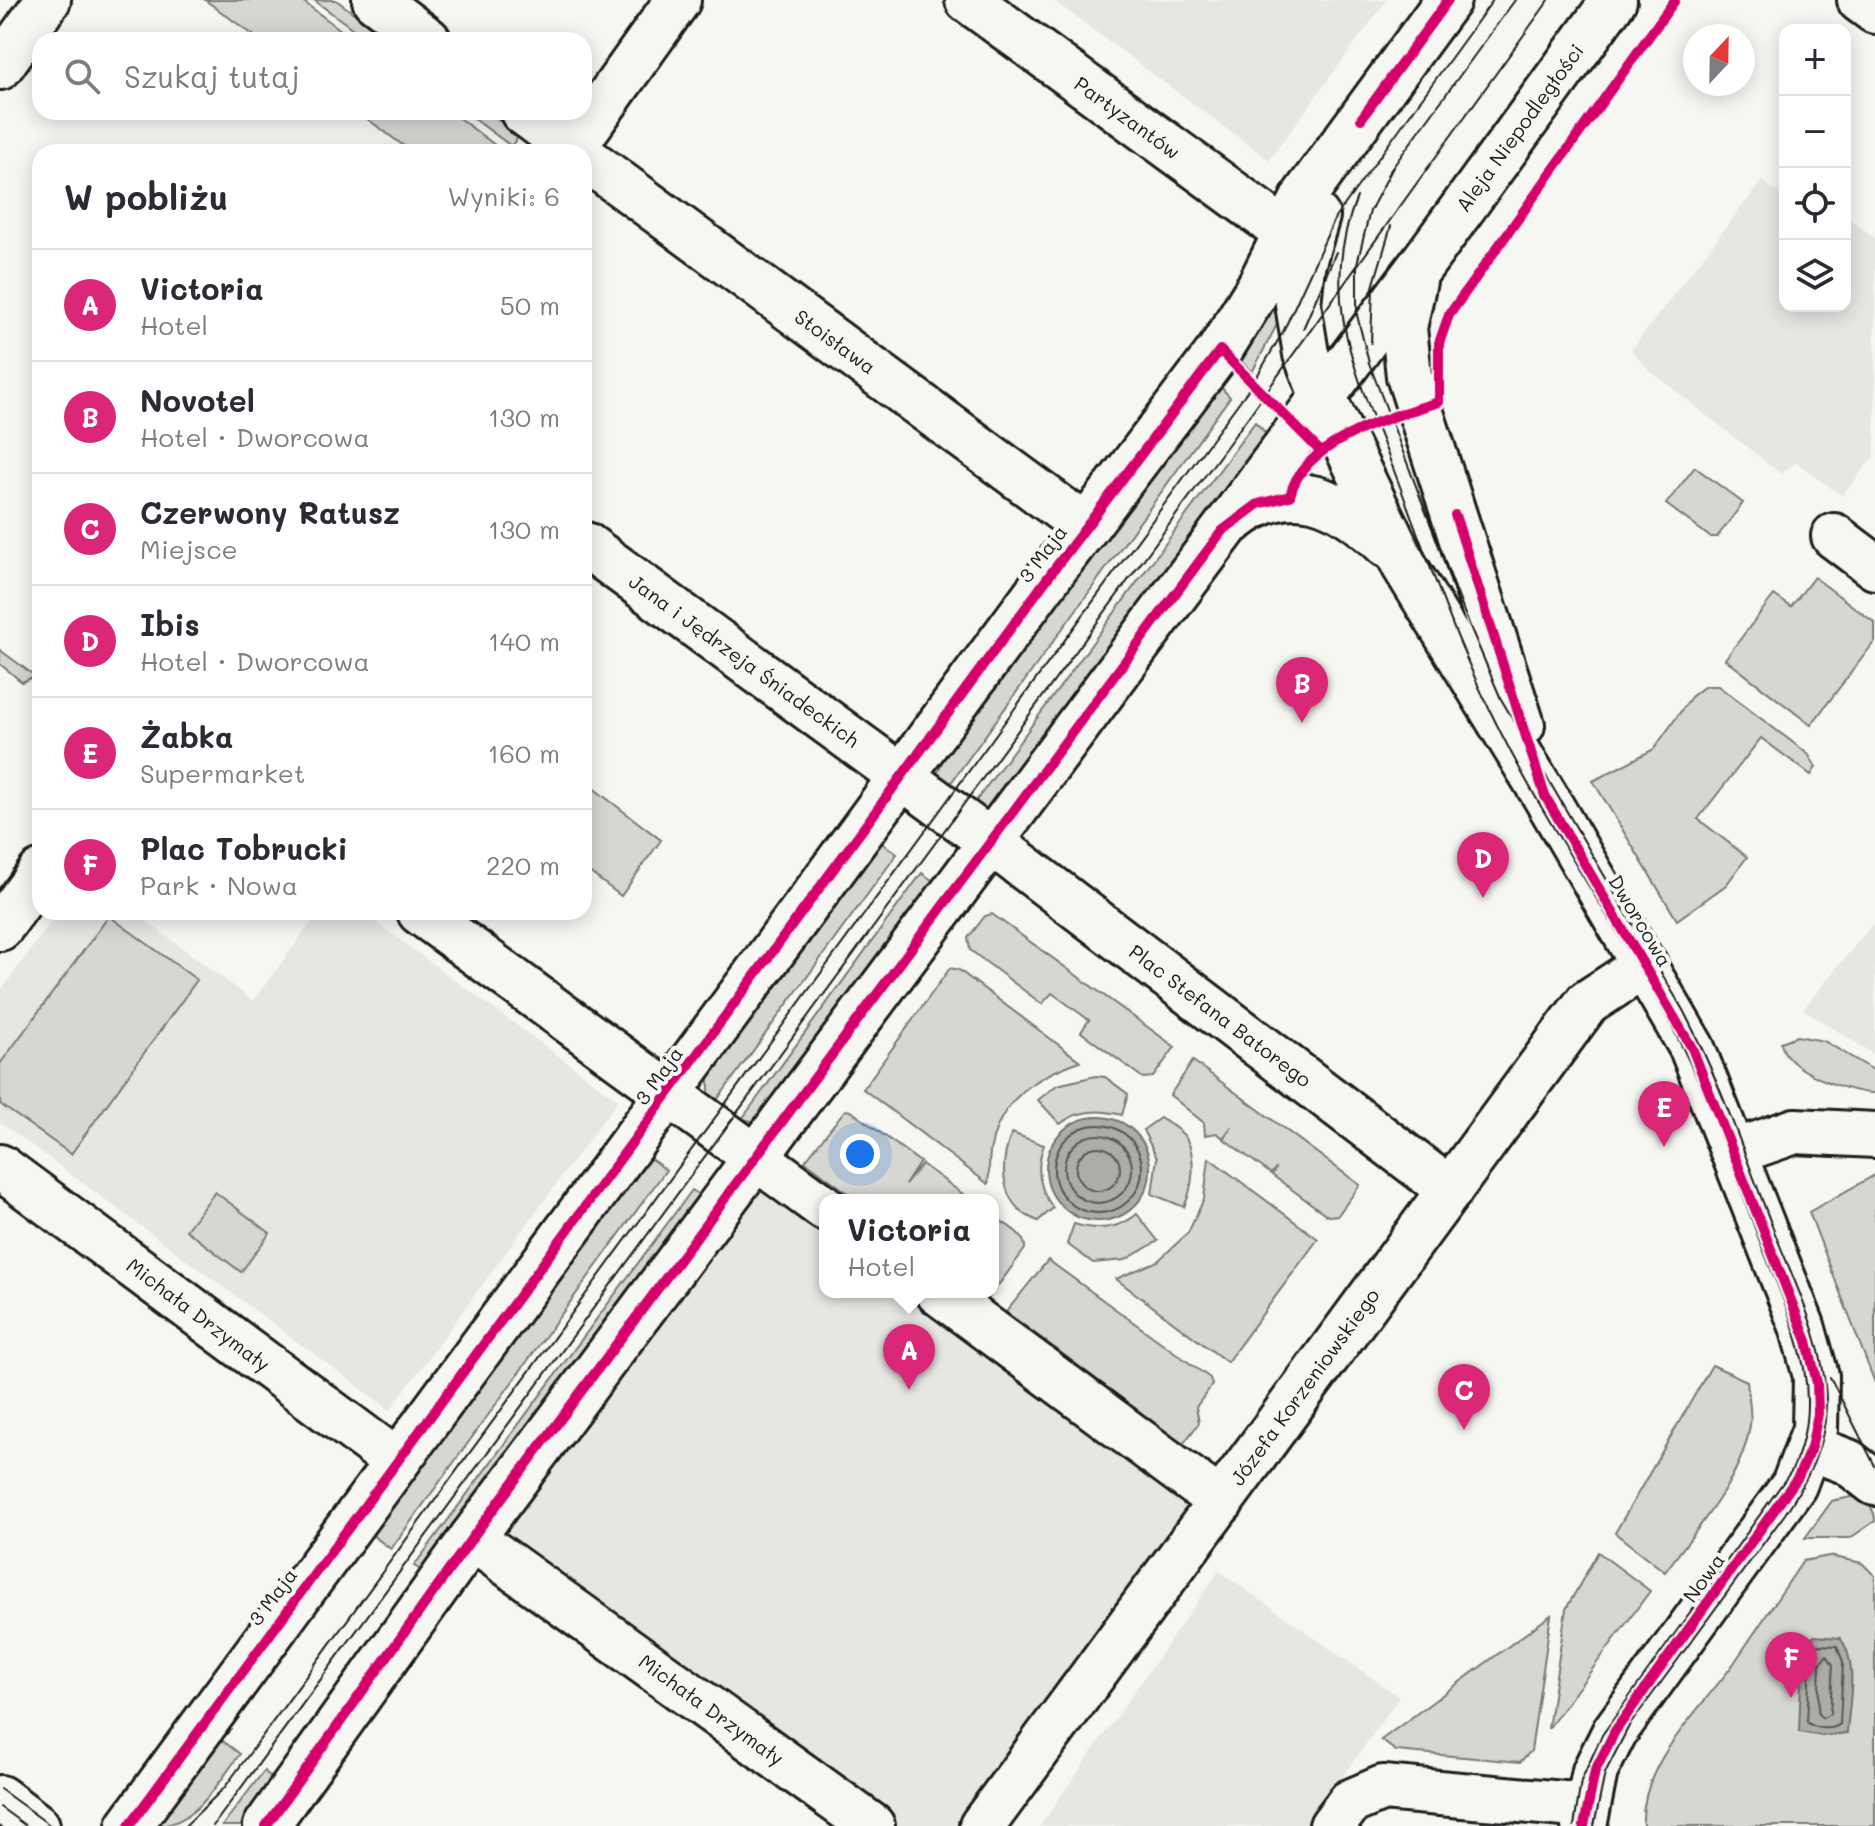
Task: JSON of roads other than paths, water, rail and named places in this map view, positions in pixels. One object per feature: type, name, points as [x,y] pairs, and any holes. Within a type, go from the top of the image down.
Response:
[{"type":"street","points":[[0,67],[48,0]]},
{"type":"street","points":[[375,0],[417,32]]},
{"type":"street","points":[[584,144],[678,0]]},
{"type":"street","name":"Partyzantów","points":[[968,0],[1287,233]]},
{"type":"street","points":[[1361,119],[1448,0]]},
{"type":"street","points":[[1860,0],[1875,11]]},
{"type":"street","name":"Aleja Niepodległości","points":[[1427,257],[1612,4]]},
{"type":"street","name":"3 Maja","points":[[129,1826],[1086,527],[1220,350],[1249,306],[1305,195],[1361,119]]},
{"type":"street","name":"Dworcowa","points":[[1361,119],[1316,218],[1300,279],[1303,338],[1322,395],[1404,565],[1545,796],[1692,1048],[1807,1341]]},
{"type":"street","name":"Stoisława","points":[[534,120],[566,144]]},
{"type":"street","name":"Stoisława","points":[[592,163],[1086,527]]},
{"type":"street","points":[[271,1825],[472,1538],[1427,257]]},
{"type":"street","name":"Dworcowa","points":[[1427,257],[1415,277],[1406,307],[1404,340],[1408,368],[1545,796]]},
{"type":"street","points":[[1222,531],[1245,512],[1268,500],[1290,496],[1319,498],[1362,523],[1404,565]]},
{"type":"street","points":[[1834,536],[1875,567]]},
{"type":"street","name":"Jana i Jędrzeja Śniadeckich","points":[[592,549],[901,778]]},
{"type":"street","points":[[901,778],[991,842]]},
{"type":"street","name":"Plac Stefana Batorego","points":[[991,842],[1450,1190]]},
{"type":"street","points":[[0,928],[32,884]]},
{"type":"street","points":[[431,920],[668,1094]]},
{"type":"street","name":"Józefa Korzeniowskiego","points":[[982,1826],[1590,1000],[1645,965]]},
{"type":"street","name":"3 Maja","points":[[668,1094],[755,1156]]},
{"type":"street","points":[[1735,1152],[1795,1131],[1875,1135]]},
{"type":"street","points":[[755,1156],[819,1204]]},
{"type":"street","name":"Michała Drzymały","points":[[0,1167],[396,1461]]},
{"type":"street","points":[[946,1298],[1221,1502]]},
{"type":"street","name":"Nowa","points":[[1332,1826],[1350,1802],[1371,1791],[1396,1789],[1585,1816],[1595,1771],[1615,1731],[1785,1498],[1811,1448],[1818,1399],[1807,1341]]},
{"type":"street","points":[[1811,1448],[1848,1462],[1875,1483]]},
{"type":"street","name":"Michała Drzymały","points":[[472,1538],[872,1826]]},
{"type":"street","points":[[0,1798],[37,1826]]},
{"type":"water","points":[[1098,1117],[1118,1121],[1135,1132],[1146,1149],[1150,1169],[1146,1189],[1135,1206],[1118,1217],[1098,1221],[1078,1217],[1061,1206],[1050,1189],[1046,1169],[1050,1149],[1061,1132],[1078,1121]]},
{"type":"water","points":[[1814,1636],[1840,1638],[1846,1647],[1851,1671],[1847,1733],[1822,1736],[1799,1732],[1802,1655]]},
{"type":"tram line","points":[[185,1826],[225,1787],[1253,383],[1283,332],[1335,218],[1493,0]]},
{"type":"tram line","points":[[1387,175],[1515,0]]},
{"type":"tram line","points":[[213,1826],[1243,424],[1549,0]]},
{"type":"tram line","points":[[1393,167],[1370,211],[1357,264],[1357,315],[1369,363],[1466,617],[1501,699],[1683,1010],[1708,1063],[1808,1314],[1825,1383],[1822,1436],[1801,1489],[1629,1726],[1605,1773],[1594,1826]]},
{"type":"tram line","points":[[1357,197],[1345,235],[1340,271],[1341,305],[1347,339],[1369,406],[1445,606],[1486,702],[1521,771],[1651,990],[1697,1078],[1782,1295],[1801,1353],[1806,1382],[1807,1411],[1803,1440],[1792,1470],[1602,1735],[1581,1781],[1574,1826]]},
{"type":"tram line","points":[[1371,343],[1373,287],[1391,226]]},
{"type":"tram line","points":[[1303,329],[1336,252]]},
{"type":"tram line","points":[[1830,1377],[1875,1466]]},
{"type":"tram line","points":[[0,1789],[51,1826]]},
{"type":"tram line","points":[[0,1807],[26,1826]]},
{"type":"place","name":"Novotel","points":[[1302,723]]},
{"type":"place","name":"Ibis","points":[[1483,898]]},
{"type":"place","name":"Żabka","points":[[1664,1147]]},
{"type":"place","name":"Victoria","points":[[909,1390]]},
{"type":"place","name":"Czerwony Ratusz","points":[[1464,1430]]},
{"type":"place","name":"Plac Tobrucki","points":[[1791,1698]]}]
